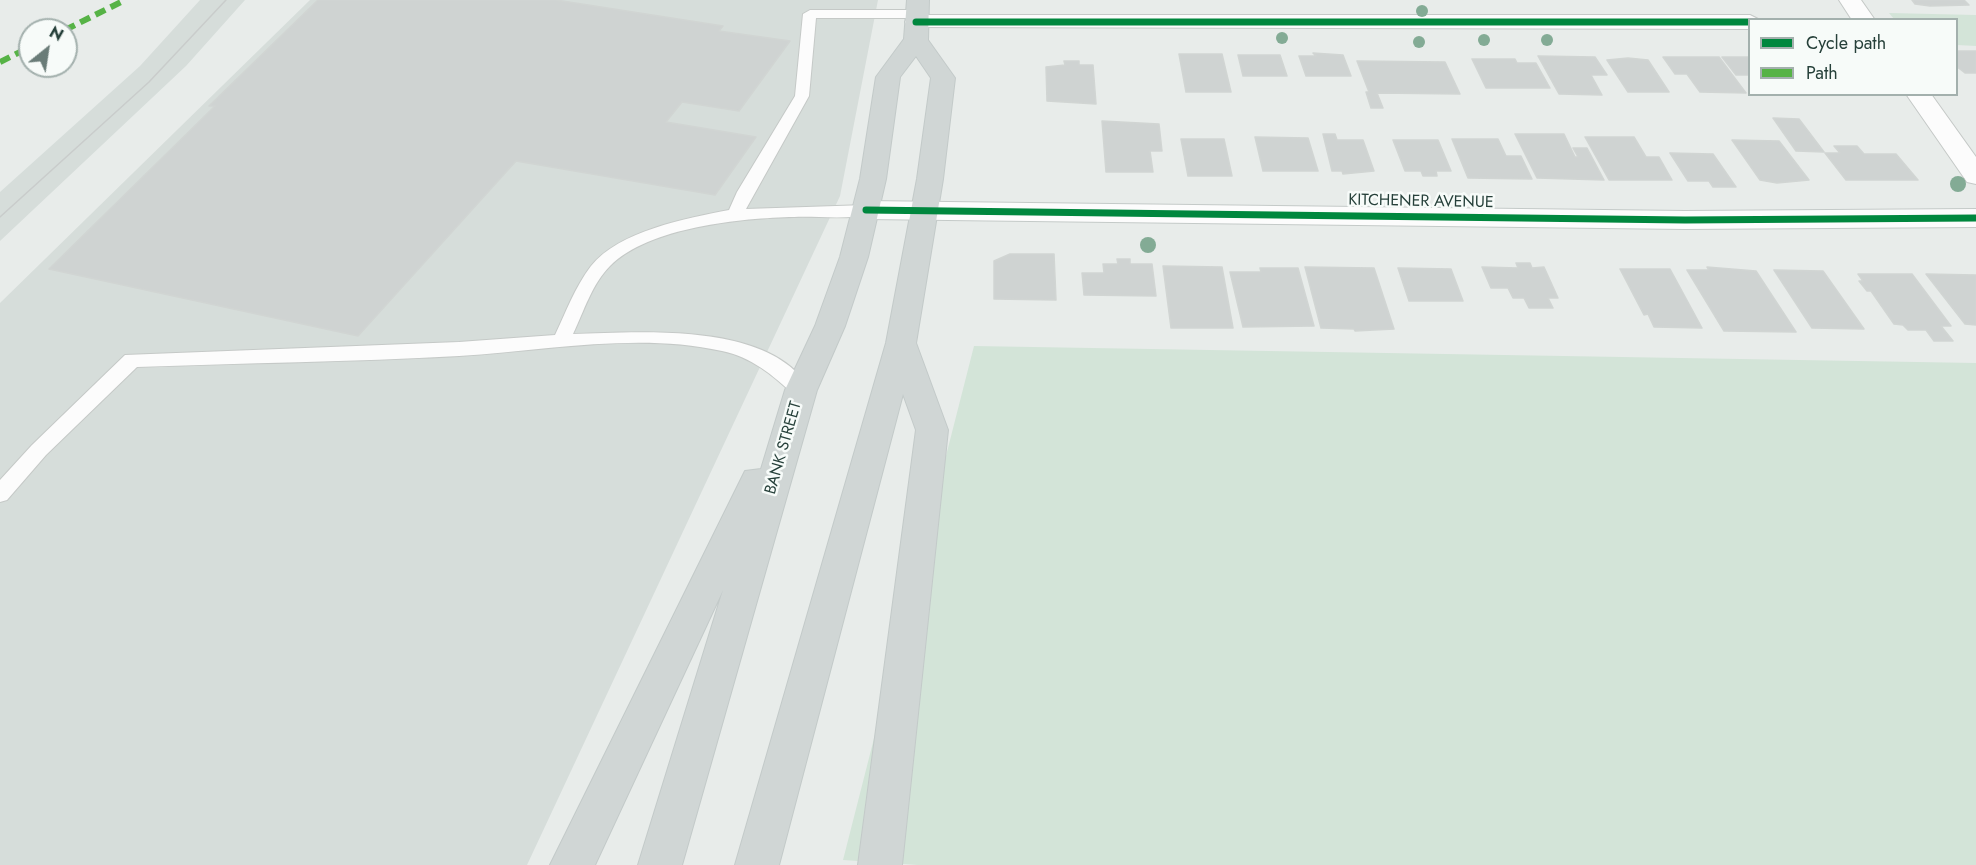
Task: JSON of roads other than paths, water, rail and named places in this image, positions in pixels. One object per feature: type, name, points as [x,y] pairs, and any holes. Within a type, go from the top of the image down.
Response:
[{"type":"main road","name":"BANK STREET","points":[[660,865],[801,390],[830,326],[854,257],[873,179],[888,77],[917,19]]},
{"type":"main road","points":[[757,865],[902,343],[943,78],[917,19]]},
{"type":"main road","points":[[880,865],[932,430],[902,343]]},
{"type":"main road","points":[[572,865],[801,390]]},
{"type":"street","points":[[1850,0],[1863,18]]},
{"type":"street","points":[[917,19],[1748,22]]},
{"type":"street","points":[[1919,96],[1976,176]]},
{"type":"street","name":"KITCHENER AVENUE","points":[[866,210],[1685,220],[1976,218]]},
{"type":"lane","points":[[736,213],[745,192],[802,96],[810,14],[917,19]]},
{"type":"lane","points":[[561,341],[591,279],[613,255],[657,234],[695,221],[736,213],[866,210]]},
{"type":"lane","points":[[0,494],[39,450],[132,360],[459,349],[561,341],[692,339],[722,343],[747,351],[778,368],[801,390]]},
{"type":"tram line","points":[[0,217],[149,82],[226,0]]}]
